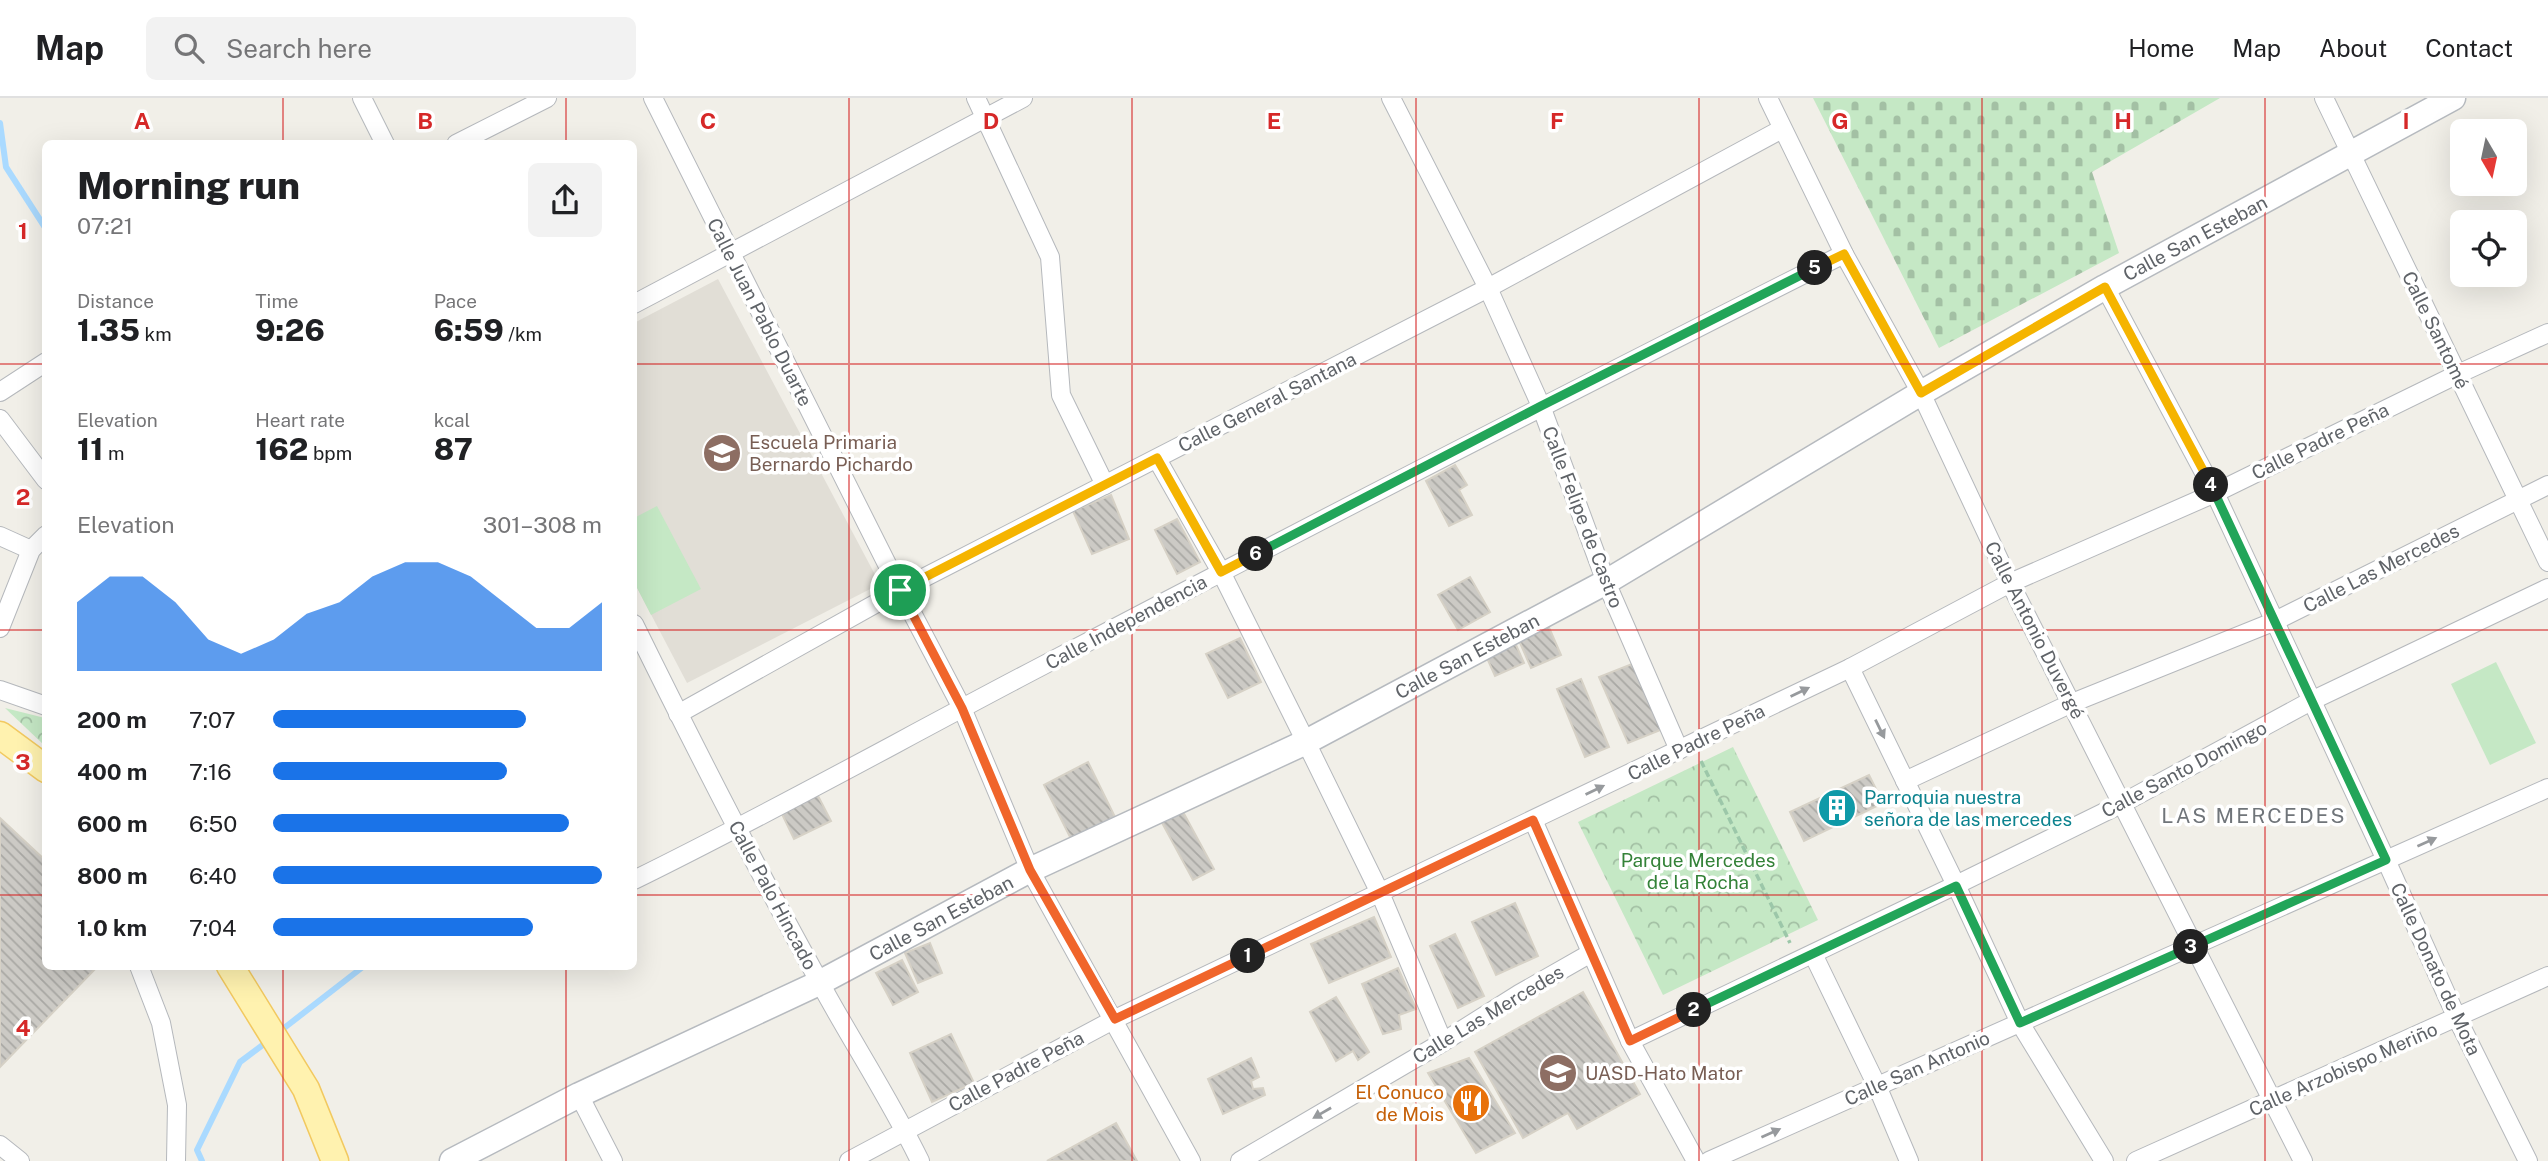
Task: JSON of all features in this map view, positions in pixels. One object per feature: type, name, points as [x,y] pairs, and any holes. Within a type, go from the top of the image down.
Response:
[{"type":"main road","points":[[0,735],[42,766]]},
{"type":"main road","points":[[232,970],[306,1089],[335,1161]]},
{"type":"street","points":[[362,98],[383,140]]},
{"type":"street","points":[[464,140],[547,98]]},
{"type":"street","name":"Calle Juan Pablo Duarte","points":[[653,98],[962,708],[1030,870],[1115,1019],[1191,1161]]},
{"type":"street","points":[[976,98],[1050,257],[1061,394],[1105,485]]},
{"type":"street","points":[[637,302],[1023,98]]},
{"type":"street","name":"Calle Felipe de Castro","points":[[1391,98],[1488,288],[1541,406],[1606,582],[1686,747]]},
{"type":"street","name":"Calle Antonio Duvergé","points":[[1768,98],[1844,254],[1921,393],[2010,583],[2303,1161]]},
{"type":"street","name":"Calle Santomé","points":[[2324,98],[2548,562]]},
{"type":"street","name":"Calle San Esteban","points":[[452,1161],[579,1095],[819,983],[1030,870],[1306,742],[1606,582],[1921,393],[2105,287],[2453,98]]},
{"type":"street","name":"Calle General Santana","points":[[678,714],[900,590],[1488,288],[1782,129]]},
{"type":"street","name":"Calle Independencia","points":[[637,879],[738,829],[962,708],[1541,406],[1844,254]]},
{"type":"street","name":"Calle Donato de Mota","points":[[2105,287],[2215,493],[2457,1018],[2528,1161]]},
{"type":"street","name":"Calle Padre Peña","points":[[849,1161],[1115,1019],[1850,668],[2010,583],[2215,493],[2548,332]]},
{"type":"street","points":[[0,392],[42,365]]},
{"type":"street","points":[[0,419],[42,475]]},
{"type":"street","points":[[1157,458],[1221,572],[1380,893],[1443,1042]]},
{"type":"street","name":"Calle Las Mercedes","points":[[1905,781],[2072,704],[2273,621],[2548,485]]},
{"type":"street","points":[[0,536],[32,550]]},
{"type":"street","points":[[0,628],[32,550],[42,539]]},
{"type":"street","name":"Calle Santo Domingo","points":[[1630,1041],[1956,886],[2121,804],[2311,701],[2548,588]]},
{"type":"street","name":"Calle Palo Hincado","points":[[637,630],[819,983],[905,1130],[920,1161]]},
{"type":"street","points":[[1850,668],[2020,1023],[2104,1161]]},
{"type":"street","points":[[0,690],[42,705]]},
{"type":"street","name":"Calle San Antonio","points":[[1709,1161],[2548,788]]},
{"type":"street","points":[[1533,820],[1630,1041],[1696,1161]]},
{"type":"street","name":"Calle Las Mercedes","points":[[1240,1161],[1591,953]]},
{"type":"street","points":[[1805,957],[1877,1086],[1909,1161]]},
{"type":"street","points":[[141,970],[161,1023],[177,1105],[176,1161]]},
{"type":"street","name":"Calle Arzobispo Meriño","points":[[2136,1161],[2548,976]]},
{"type":"street","points":[[579,1095],[613,1161]]},
{"type":"street","points":[[0,1145],[20,1161]]},
{"type":"path","points":[[1686,747],[1805,957]]},
{"type":"shaded area","name":"Escuela Primaria Bernardo Pichardo","points":[[718,279],[880,584],[687,683],[637,588],[637,321]]},
{"type":"green space","points":[[1813,98],[2220,98],[2092,172],[2119,253],[1939,348]]},
{"type":"green space","points":[[657,506],[701,589],[651,615],[637,588],[637,516]]},
{"type":"green space","points":[[2496,662],[2536,743],[2490,765],[2451,684]]},
{"type":"green space","points":[[5,708],[42,717],[42,743]]},
{"type":"green space","name":"Parque Mercedes de la Rocha","points":[[1733,747],[1818,920],[1663,995],[1578,822]]},
{"type":"building","points":[[1455,465],[1467,485],[1459,490],[1472,515],[1449,526],[1426,481]]},
{"type":"building","points":[[1111,495],[1129,539],[1092,554],[1073,511]]},
{"type":"building","points":[[1177,519],[1200,562],[1177,574],[1155,530]]},
{"type":"building","points":[[1470,577],[1490,612],[1458,630],[1438,595]]},
{"type":"building","points":[[1547,623],[1561,655],[1531,668],[1517,636]]},
{"type":"building","points":[[1512,636],[1524,663],[1495,676],[1483,649]]},
{"type":"building","points":[[1240,638],[1261,682],[1228,698],[1206,654]]},
{"type":"building","points":[[1637,662],[1663,729],[1628,743],[1599,677]]},
{"type":"building","points":[[1581,679],[1609,747],[1585,757],[1557,689]]},
{"type":"building","points":[[1088,762],[1115,817],[1071,839],[1044,785]]},
{"type":"building","name":"Parroquia nuestra señora de las mercedes","points":[[1869,775],[1883,803],[1804,841],[1790,812]]},
{"type":"building","points":[[817,794],[831,821],[794,839],[781,812]]},
{"type":"building","points":[[1182,810],[1214,869],[1193,880],[1161,821]]},
{"type":"building","points":[[0,818],[42,857],[42,970],[94,970],[0,1067]]},
{"type":"building","points":[[1515,903],[1538,956],[1496,975],[1472,922]]},
{"type":"building","points":[[1374,917],[1391,957],[1329,983],[1311,944]]},
{"type":"building","points":[[1455,934],[1484,996],[1458,1008],[1430,946]]},
{"type":"building","points":[[930,943],[942,973],[918,983],[905,953]]},
{"type":"building","points":[[902,960],[918,992],[893,1005],[876,973]]},
{"type":"building","points":[[1398,968],[1416,1009],[1399,1015],[1401,1029],[1383,1034],[1362,984]]},
{"type":"building","name":"UASD-Hato Mator","points":[[1583,992],[1640,1094],[1577,1129],[1568,1113],[1523,1138],[1475,1052]]},
{"type":"building","points":[[1336,997],[1369,1052],[1358,1060],[1353,1051],[1336,1061],[1310,1012]]},
{"type":"building","points":[[951,1034],[974,1083],[932,1102],[910,1053]]},
{"type":"building","points":[[1251,1058],[1259,1077],[1251,1081],[1253,1089],[1263,1088],[1265,1095],[1223,1114],[1208,1079]]},
{"type":"building","name":"El Conuco de Mois","points":[[1469,1058],[1515,1133],[1476,1153],[1428,1073]]},
{"type":"building","points":[[1116,1123],[1137,1161],[1047,1161]]},
{"type":"waterway","points":[[0,123],[6,167],[42,223]]},
{"type":"waterway","points":[[279,1032],[359,970]]},
{"type":"waterway","points":[[202,1161],[197,1150],[240,1062],[268,1041]]},
{"type":"place","name":"Escuela Primaria Bernardo Pichardo","points":[[722,453]]},
{"type":"place","name":"Parroquia nuestra señora de las mercedes","points":[[1837,808]]},
{"type":"place","name":"UASD-Hato Mator","points":[[1558,1073]]},
{"type":"place","name":"El Conuco de Mois","points":[[1471,1103]]},
{"type":"district","name":"LAS MERCEDES","points":[[2254,815]]},
{"type":"route","points":[[1844,254],[1921,393],[2105,287],[2215,493],[2386,860],[2020,1023],[1956,886],[1630,1041],[1533,820],[1115,1019],[1030,870],[962,708],[900,590],[1157,458],[1221,572],[1541,406],[1844,254]]}]
